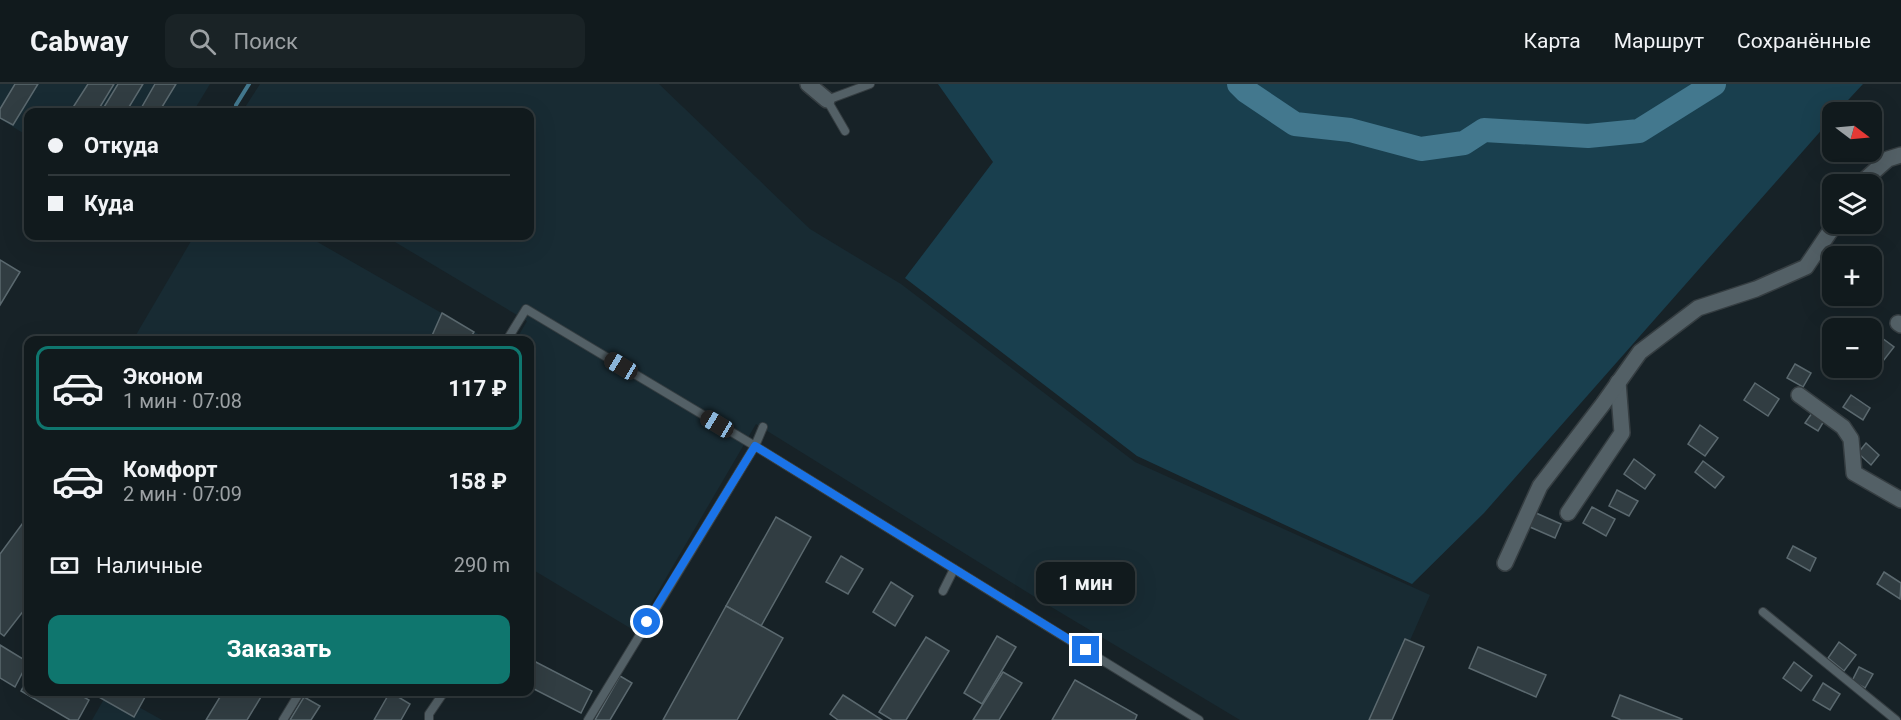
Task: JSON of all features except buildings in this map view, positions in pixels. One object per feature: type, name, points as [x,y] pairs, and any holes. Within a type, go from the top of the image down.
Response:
[{"type":"street","points":[[808,84],[827,100]]},
{"type":"street","points":[[1871,174],[1888,159],[1901,155]]},
{"type":"street","points":[[1505,563],[1540,486],[1640,352],[1698,309],[1756,289],[1806,267],[1828,234]]},
{"type":"street","points":[[1568,513],[1622,433],[1618,382]]},
{"type":"street","points":[[1799,395],[1843,428],[1851,439],[1854,472],[1901,500]]},
{"type":"lane","points":[[845,131],[827,100],[870,84]]},
{"type":"lane","points":[[509,336],[526,309],[755,446],[1199,720]]},
{"type":"lane","points":[[588,720],[755,446],[763,427]]},
{"type":"lane","points":[[943,591],[954,569]]},
{"type":"lane","points":[[1763,612],[1896,720]]},
{"type":"lane","points":[[283,720],[298,696]]},
{"type":"lane","points":[[429,720],[429,714],[441,696]]},
{"type":"shaded area","points":[[0,84],[210,84],[195,108],[24,108],[24,134],[0,119]]},
{"type":"shaded area","points":[[260,84],[659,84],[810,229],[901,284],[1135,462],[1430,595],[1375,720],[1240,720],[1043,602],[756,424],[635,631],[534,570],[534,336],[518,336],[527,321],[392,240],[534,240],[534,108],[245,108]]},
{"type":"shaded area","points":[[938,84],[1863,84],[1846,102],[1822,102],[1822,129],[1484,513],[1412,584],[1137,456],[905,278],[993,162]]},
{"type":"shaded area","points":[[192,240],[314,240],[482,336],[135,336]]},
{"type":"shaded area","points":[[106,696],[119,696],[162,720],[92,720]]},
{"type":"waterway","points":[[236,105],[249,84]]},
{"type":"waterway","points":[[1239,84],[1295,124],[1350,130],[1421,149],[1464,143],[1484,130],[1588,136],[1639,131],[1714,84]]},
{"type":"route","points":[[647,622],[755,446],[1086,650]]}]
